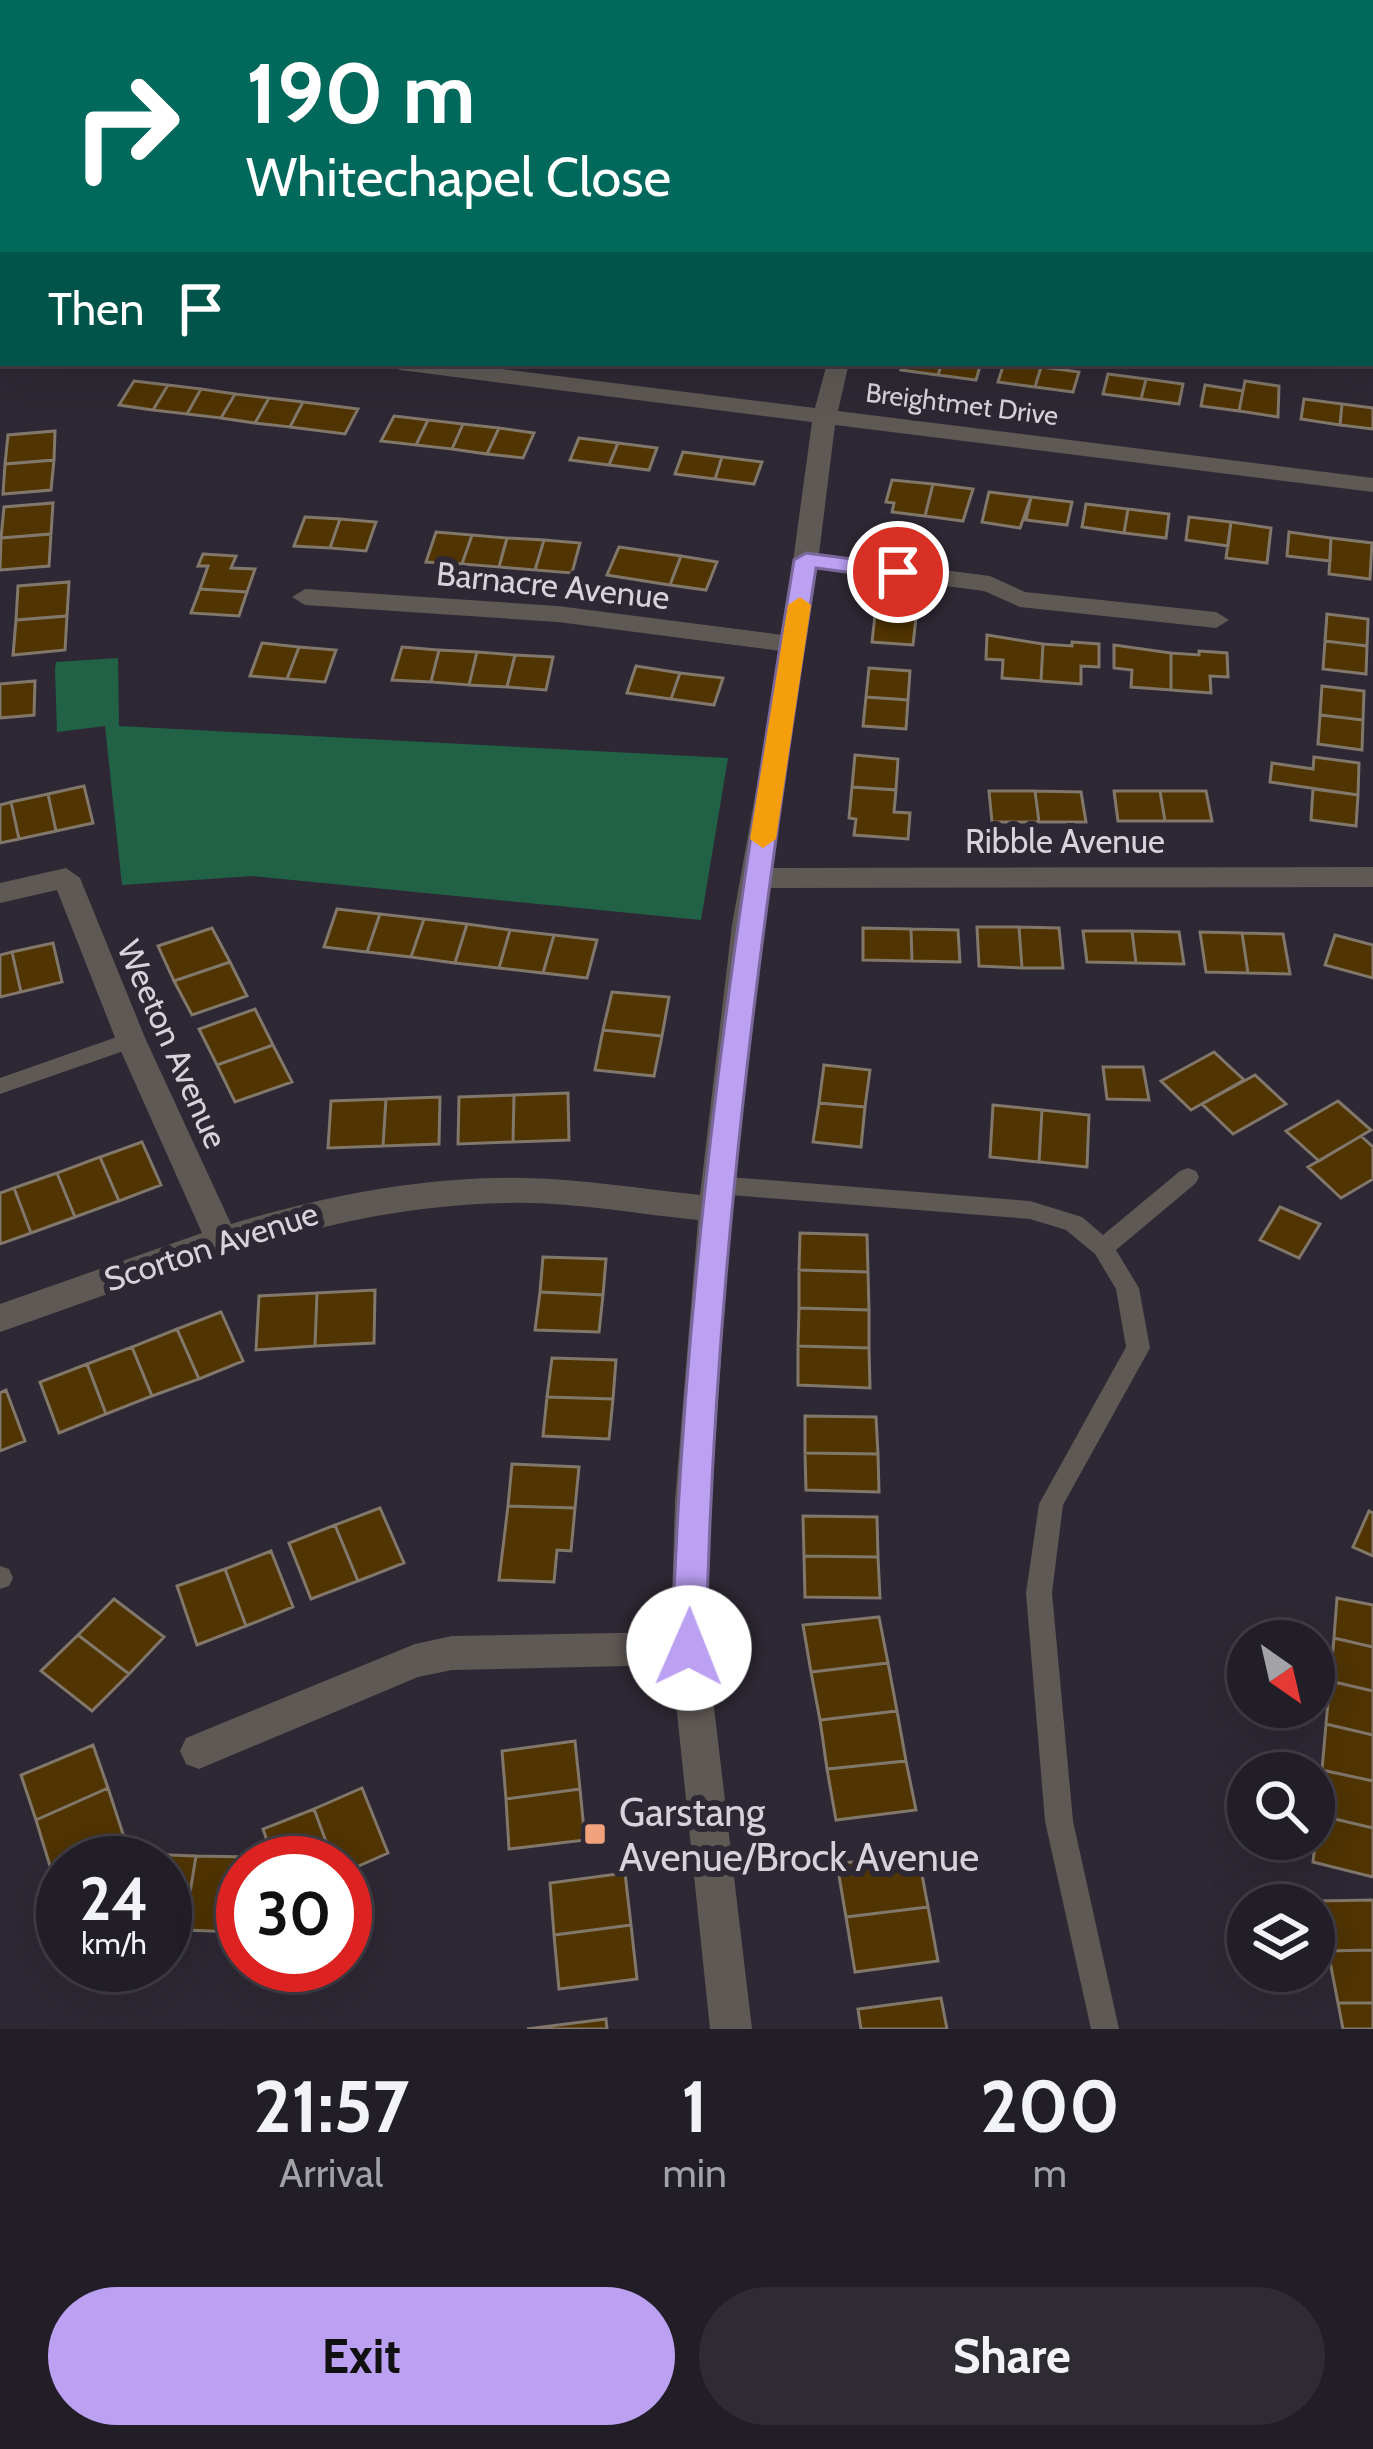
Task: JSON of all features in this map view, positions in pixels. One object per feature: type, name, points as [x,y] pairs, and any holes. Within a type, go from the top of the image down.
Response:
[{"type":"street","name":"Breightmet Drive","points":[[423,366],[1373,485]]},
{"type":"street","points":[[731,2029],[689,1648],[693,1502],[716,1197],[824,418],[837,366]]},
{"type":"street","points":[[806,560],[991,584],[1020,599],[1216,620]]},
{"type":"street","name":"Barnacre Avenue","points":[[305,597],[558,614],[795,645]]},
{"type":"street","name":"Ribble Avenue","points":[[757,878],[1373,877]]},
{"type":"street","name":"Weeton Avenue","points":[[0,893],[66,878],[131,1040],[220,1236]]},
{"type":"street","name":"Scorton Avenue","points":[[0,1318],[220,1236],[346,1204],[506,1190],[716,1197]]},
{"type":"street","points":[[199,1751],[415,1661],[452,1654],[689,1648]]},
{"type":"lane","points":[[0,1086],[131,1040]]},
{"type":"lane","points":[[1103,1247],[1188,1178]]},
{"type":"lane","points":[[716,1197],[1030,1210],[1073,1223],[1103,1247],[1127,1288],[1138,1348],[1051,1504],[1039,1593],[1060,1821],[1105,2029]]},
{"type":"green space","points":[[118,658],[119,726],[728,758],[701,920],[252,876],[122,885],[105,726],[57,732],[55,669],[56,662]]},
{"type":"building","points":[[903,366],[941,366],[938,375],[901,370]]},
{"type":"building","points":[[941,366],[980,366],[976,380],[938,375]]},
{"type":"building","points":[[1003,366],[1041,367],[1035,387],[998,382]]},
{"type":"building","points":[[1041,367],[1079,372],[1073,392],[1035,387]]},
{"type":"building","points":[[1108,374],[1146,379],[1141,399],[1103,394]]},
{"type":"building","points":[[1146,379],[1183,384],[1179,404],[1141,399]]},
{"type":"building","points":[[134,381],[168,385],[153,410],[119,405]]},
{"type":"building","points":[[1245,381],[1279,386],[1278,417],[1239,411]]},
{"type":"building","points":[[168,385],[201,389],[187,414],[153,410]]},
{"type":"building","points":[[1205,385],[1243,391],[1239,411],[1201,406]]},
{"type":"building","points":[[201,389],[235,394],[221,418],[187,414]]},
{"type":"building","points":[[235,394],[269,398],[255,423],[221,418]]},
{"type":"building","points":[[269,398],[303,402],[290,427],[255,423]]},
{"type":"building","points":[[1304,399],[1342,404],[1340,425],[1301,419]]},
{"type":"building","points":[[303,402],[358,409],[345,434],[290,427]]},
{"type":"building","points":[[1342,404],[1373,408],[1373,429],[1340,425]]},
{"type":"building","points":[[394,416],[428,420],[416,445],[381,441]]},
{"type":"building","points":[[428,420],[463,424],[452,449],[416,445]]},
{"type":"building","points":[[463,424],[499,428],[487,454],[452,449]]},
{"type":"building","points":[[499,428],[534,433],[523,458],[487,454]]},
{"type":"building","points":[[55,431],[54,460],[5,464],[8,435]]},
{"type":"building","points":[[579,438],[618,443],[609,465],[570,460]]},
{"type":"building","points":[[618,443],[657,448],[649,470],[609,465]]},
{"type":"building","points":[[683,452],[722,457],[715,479],[675,474]]},
{"type":"building","points":[[722,457],[762,462],[754,484],[715,479]]},
{"type":"building","points":[[54,460],[51,490],[3,494],[5,464]]},
{"type":"building","points":[[892,480],[933,484],[925,516],[892,512],[894,503],[886,502]]},
{"type":"building","points":[[933,484],[973,489],[963,521],[925,516]]},
{"type":"building","points":[[989,492],[1031,497],[1020,528],[982,522]]},
{"type":"building","points":[[1031,497],[1072,502],[1067,525],[1026,520]]},
{"type":"building","points":[[53,503],[51,534],[1,538],[4,507]]},
{"type":"building","points":[[1086,504],[1128,509],[1124,533],[1082,527]]},
{"type":"building","points":[[1128,509],[1169,514],[1166,538],[1124,533]]},
{"type":"building","points":[[305,517],[340,519],[330,548],[294,546]]},
{"type":"building","points":[[1189,517],[1231,522],[1228,546],[1186,540]]},
{"type":"building","points":[[340,519],[376,522],[366,551],[330,548]]},
{"type":"building","points":[[1231,522],[1271,528],[1267,563],[1226,558]]},
{"type":"building","points":[[436,532],[472,535],[462,564],[426,562]]},
{"type":"building","points":[[1289,532],[1331,538],[1330,561],[1287,556]]},
{"type":"building","points":[[51,534],[49,566],[0,570],[1,538]]},
{"type":"building","points":[[472,535],[507,538],[499,567],[462,564]]},
{"type":"building","points":[[507,538],[544,540],[535,570],[499,567]]},
{"type":"building","points":[[1331,538],[1372,543],[1370,579],[1329,574]]},
{"type":"building","points":[[544,540],[580,543],[572,573],[535,570]]},
{"type":"building","points":[[619,547],[681,556],[670,585],[607,575]]},
{"type":"building","points":[[203,554],[236,556],[231,568],[255,569],[247,592],[200,589],[208,566],[198,566]]},
{"type":"building","points":[[681,556],[717,562],[706,590],[670,585]]},
{"type":"building","points":[[69,582],[67,616],[16,620],[18,586]]},
{"type":"building","points":[[877,588],[918,591],[916,618],[875,615]]},
{"type":"building","points":[[200,589],[247,592],[239,616],[191,613]]},
{"type":"building","points":[[1327,614],[1368,619],[1367,646],[1325,641]]},
{"type":"building","points":[[875,615],[916,618],[913,645],[872,642]]},
{"type":"building","points":[[67,616],[65,650],[13,655],[16,620]]},
{"type":"building","points":[[987,635],[1043,644],[1041,681],[1002,678],[1003,660],[986,659]]},
{"type":"building","points":[[1325,641],[1367,646],[1366,674],[1323,669]]},
{"type":"building","points":[[1072,642],[1099,644],[1099,667],[1081,666],[1081,684],[1041,681],[1043,644],[1072,646]]},
{"type":"building","points":[[262,643],[299,647],[287,679],[250,676]]},
{"type":"building","points":[[1114,645],[1171,653],[1171,690],[1131,687],[1132,670],[1114,668]]},
{"type":"building","points":[[299,647],[336,650],[325,682],[287,679]]},
{"type":"building","points":[[402,647],[439,650],[431,682],[392,680]]},
{"type":"building","points":[[439,650],[477,652],[469,685],[431,682]]},
{"type":"building","points":[[1199,651],[1227,653],[1228,677],[1210,676],[1211,693],[1171,690],[1171,653],[1199,655]]},
{"type":"building","points":[[477,652],[515,655],[507,687],[469,685]]},
{"type":"building","points":[[515,655],[553,657],[546,690],[507,687]]},
{"type":"building","points":[[636,666],[680,673],[671,699],[627,693]]},
{"type":"building","points":[[869,668],[910,671],[908,700],[866,697]]},
{"type":"building","points":[[680,673],[723,678],[714,705],[671,699]]},
{"type":"building","points":[[35,681],[34,715],[0,718],[0,684]]},
{"type":"building","points":[[1322,686],[1364,691],[1363,720],[1320,715]]},
{"type":"building","points":[[866,697],[908,700],[906,729],[863,726]]},
{"type":"building","points":[[1320,715],[1363,720],[1362,750],[1318,744]]},
{"type":"building","points":[[855,755],[898,759],[896,790],[852,787]]},
{"type":"building","points":[[1314,757],[1359,763],[1358,795],[1270,782],[1272,763],[1313,769]]},
{"type":"building","points":[[84,786],[93,823],[56,831],[48,794]]},
{"type":"building","points":[[852,787],[896,790],[894,812],[910,813],[908,839],[854,835],[856,819],[849,818]]},
{"type":"building","points":[[1313,789],[1358,795],[1356,826],[1311,820]]},
{"type":"building","points":[[989,791],[1035,791],[1039,822],[992,822]]},
{"type":"building","points":[[1035,791],[1081,792],[1086,822],[1039,822]]},
{"type":"building","points":[[1114,791],[1160,791],[1165,821],[1118,821]]},
{"type":"building","points":[[1160,791],[1206,791],[1212,821],[1165,821]]},
{"type":"building","points":[[48,794],[56,831],[19,839],[11,802]]},
{"type":"building","points":[[11,802],[19,839],[0,843],[0,805]]},
{"type":"building","points":[[337,909],[380,914],[367,952],[324,947]]},
{"type":"building","points":[[380,914],[424,919],[411,957],[367,952]]},
{"type":"building","points":[[424,919],[467,924],[455,963],[411,957]]},
{"type":"building","points":[[467,924],[510,930],[499,968],[455,963]]},
{"type":"building","points":[[977,927],[1019,927],[1022,968],[979,966]]},
{"type":"building","points":[[1019,927],[1059,928],[1063,968],[1022,968]]},
{"type":"building","points":[[212,928],[230,962],[174,981],[158,946]]},
{"type":"building","points":[[863,928],[911,929],[912,961],[863,960]]},
{"type":"building","points":[[911,929],[958,930],[960,962],[912,961]]},
{"type":"building","points":[[510,930],[554,935],[543,973],[499,968]]},
{"type":"building","points":[[1083,931],[1132,931],[1136,963],[1087,962]]},
{"type":"building","points":[[1132,931],[1179,932],[1184,964],[1136,963]]},
{"type":"building","points":[[1200,932],[1242,933],[1248,973],[1206,972]]},
{"type":"building","points":[[1242,933],[1283,934],[1290,974],[1248,973]]},
{"type":"building","points":[[554,935],[597,940],[587,978],[543,973]]},
{"type":"building","points":[[1335,935],[1373,945],[1373,978],[1325,965]]},
{"type":"building","points":[[53,943],[62,982],[21,992],[12,952]]},
{"type":"building","points":[[12,952],[21,992],[0,997],[0,955]]},
{"type":"building","points":[[230,962],[247,996],[192,1015],[174,981]]},
{"type":"building","points":[[612,992],[669,997],[662,1036],[603,1030]]},
{"type":"building","points":[[255,1009],[273,1045],[217,1065],[199,1029]]},
{"type":"building","points":[[603,1030],[662,1036],[654,1076],[595,1070]]},
{"type":"building","points":[[273,1045],[292,1082],[235,1102],[217,1065]]},
{"type":"building","points":[[1214,1052],[1244,1080],[1191,1110],[1161,1081]]},
{"type":"building","points":[[824,1065],[870,1070],[865,1107],[819,1103]]},
{"type":"building","points":[[1103,1067],[1143,1067],[1149,1100],[1107,1099]]},
{"type":"building","points":[[1255,1075],[1286,1104],[1233,1134],[1202,1104]]},
{"type":"building","points":[[568,1093],[569,1140],[513,1142],[514,1095]]},
{"type":"building","points":[[514,1095],[513,1142],[458,1144],[459,1097]]},
{"type":"building","points":[[440,1097],[439,1144],[383,1146],[386,1099]]},
{"type":"building","points":[[386,1099],[383,1146],[328,1148],[331,1101]]},
{"type":"building","points":[[1338,1101],[1371,1130],[1319,1161],[1286,1131]]},
{"type":"building","points":[[819,1103],[865,1107],[861,1147],[813,1142]]},
{"type":"building","points":[[993,1105],[1042,1110],[1039,1162],[990,1157]]},
{"type":"building","points":[[1042,1110],[1089,1115],[1087,1167],[1039,1162]]},
{"type":"building","points":[[1361,1136],[1373,1147],[1373,1179],[1341,1198],[1308,1167]]},
{"type":"building","points":[[142,1142],[161,1185],[119,1201],[100,1157]]},
{"type":"building","points":[[100,1157],[119,1201],[75,1217],[57,1173]]},
{"type":"building","points":[[57,1173],[75,1217],[31,1233],[14,1188]]},
{"type":"building","points":[[14,1188],[31,1233],[0,1244],[0,1193]]},
{"type":"building","points":[[1280,1207],[1320,1224],[1299,1258],[1260,1240]]},
{"type":"building","points":[[800,1233],[867,1235],[868,1272],[799,1270]]},
{"type":"building","points":[[543,1257],[606,1259],[603,1295],[540,1292]]},
{"type":"building","points":[[799,1270],[868,1272],[869,1310],[799,1308]]},
{"type":"building","points":[[375,1290],[374,1343],[315,1346],[317,1293]]},
{"type":"building","points":[[540,1292],[603,1295],[599,1332],[535,1330]]},
{"type":"building","points":[[317,1293],[315,1346],[256,1350],[259,1296]]},
{"type":"building","points":[[799,1308],[869,1310],[869,1348],[798,1346]]},
{"type":"building","points":[[221,1312],[243,1361],[199,1379],[177,1329]]},
{"type":"building","points":[[177,1329],[199,1379],[152,1396],[132,1347]]},
{"type":"building","points":[[798,1346],[869,1348],[870,1388],[798,1385]]},
{"type":"building","points":[[132,1347],[152,1396],[106,1414],[87,1364]]},
{"type":"building","points":[[552,1358],[616,1360],[613,1399],[547,1397]]},
{"type":"building","points":[[87,1364],[106,1414],[59,1433],[40,1382]]},
{"type":"building","points":[[6,1390],[25,1441],[0,1451],[0,1393]]},
{"type":"building","points":[[547,1397],[613,1399],[609,1439],[543,1436]]},
{"type":"building","points":[[805,1416],[876,1417],[878,1454],[805,1453]]},
{"type":"building","points":[[805,1453],[878,1454],[879,1492],[806,1490]]},
{"type":"building","points":[[512,1464],[579,1467],[575,1508],[508,1506]]},
{"type":"building","points":[[508,1506],[575,1508],[571,1551],[557,1550],[554,1582],[499,1580]]},
{"type":"building","points":[[380,1508],[404,1563],[358,1581],[335,1525]]},
{"type":"building","points":[[1369,1511],[1373,1513],[1373,1556],[1353,1547]]},
{"type":"building","points":[[803,1516],[877,1517],[878,1557],[804,1556]]},
{"type":"building","points":[[335,1525],[358,1581],[311,1599],[289,1543]]},
{"type":"building","points":[[271,1551],[293,1607],[246,1626],[225,1569]]},
{"type":"building","points":[[804,1556],[878,1557],[880,1598],[805,1597]]},
{"type":"building","points":[[225,1569],[246,1626],[197,1645],[177,1586]]},
{"type":"building","points":[[1337,1598],[1373,1605],[1373,1647],[1335,1638]]},
{"type":"building","points":[[114,1599],[164,1637],[129,1674],[78,1635]]},
{"type":"building","points":[[879,1617],[888,1663],[811,1672],[803,1625]]},
{"type":"building","points":[[78,1635],[129,1674],[92,1711],[41,1671]]},
{"type":"building","points":[[1335,1638],[1373,1647],[1373,1691],[1335,1682]]},
{"type":"building","points":[[888,1663],[897,1711],[820,1720],[811,1672]]},
{"type":"building","points":[[1335,1682],[1373,1691],[1373,1735],[1335,1726]]},
{"type":"building","points":[[897,1711],[906,1761],[827,1769],[820,1720]]},
{"type":"building","points":[[1326,1728],[1373,1735],[1373,1781],[1335,1773],[1335,1752],[1324,1752]]},
{"type":"building","points":[[575,1741],[580,1789],[506,1799],[502,1751]]},
{"type":"building","points":[[93,1745],[108,1788],[36,1820],[21,1775]]},
{"type":"building","points":[[906,1761],[916,1810],[836,1820],[827,1769]]},
{"type":"building","points":[[1335,1773],[1373,1781],[1373,1828],[1335,1819]]},
{"type":"building","points":[[108,1788],[123,1834],[41,1836],[36,1820]]},
{"type":"building","points":[[362,1788],[388,1853],[372,1860],[372,1836],[324,1836],[314,1809]]},
{"type":"building","points":[[580,1789],[585,1840],[509,1849],[506,1799]]},
{"type":"building","points":[[314,1809],[324,1836],[265,1836],[263,1829]]},
{"type":"building","points":[[1335,1819],[1373,1828],[1373,1877],[1313,1862],[1335,1860]]},
{"type":"building","points":[[918,1853],[928,1907],[846,1917],[837,1864]]},
{"type":"building","points":[[196,1856],[216,1856],[216,1931],[192,1930]]},
{"type":"building","points":[[625,1873],[631,1925],[554,1935],[550,1883]]},
{"type":"building","points":[[1373,1900],[1373,1950],[1335,1951],[1335,1901]]},
{"type":"building","points":[[928,1907],[938,1961],[855,1972],[846,1917]]},
{"type":"building","points":[[631,1925],[637,1979],[559,1989],[554,1935]]},
{"type":"building","points":[[1373,1950],[1373,2003],[1338,2003],[1335,1951]]},
{"type":"building","points":[[941,1998],[947,2029],[861,2029],[858,2009]]},
{"type":"building","points":[[1338,2003],[1373,2003],[1373,2029],[1343,2029]]},
{"type":"building","points":[[606,2019],[607,2029],[527,2029]]},
{"type":"slow traffic","points":[[763,839],[800,605]]},
{"type":"place","name":"Garstang Avenue/Brock Avenue","points":[[595,1834]]},
{"type":"route","points":[[689,1648],[693,1502],[717,1185],[747,925],[806,560],[898,572]]}]
